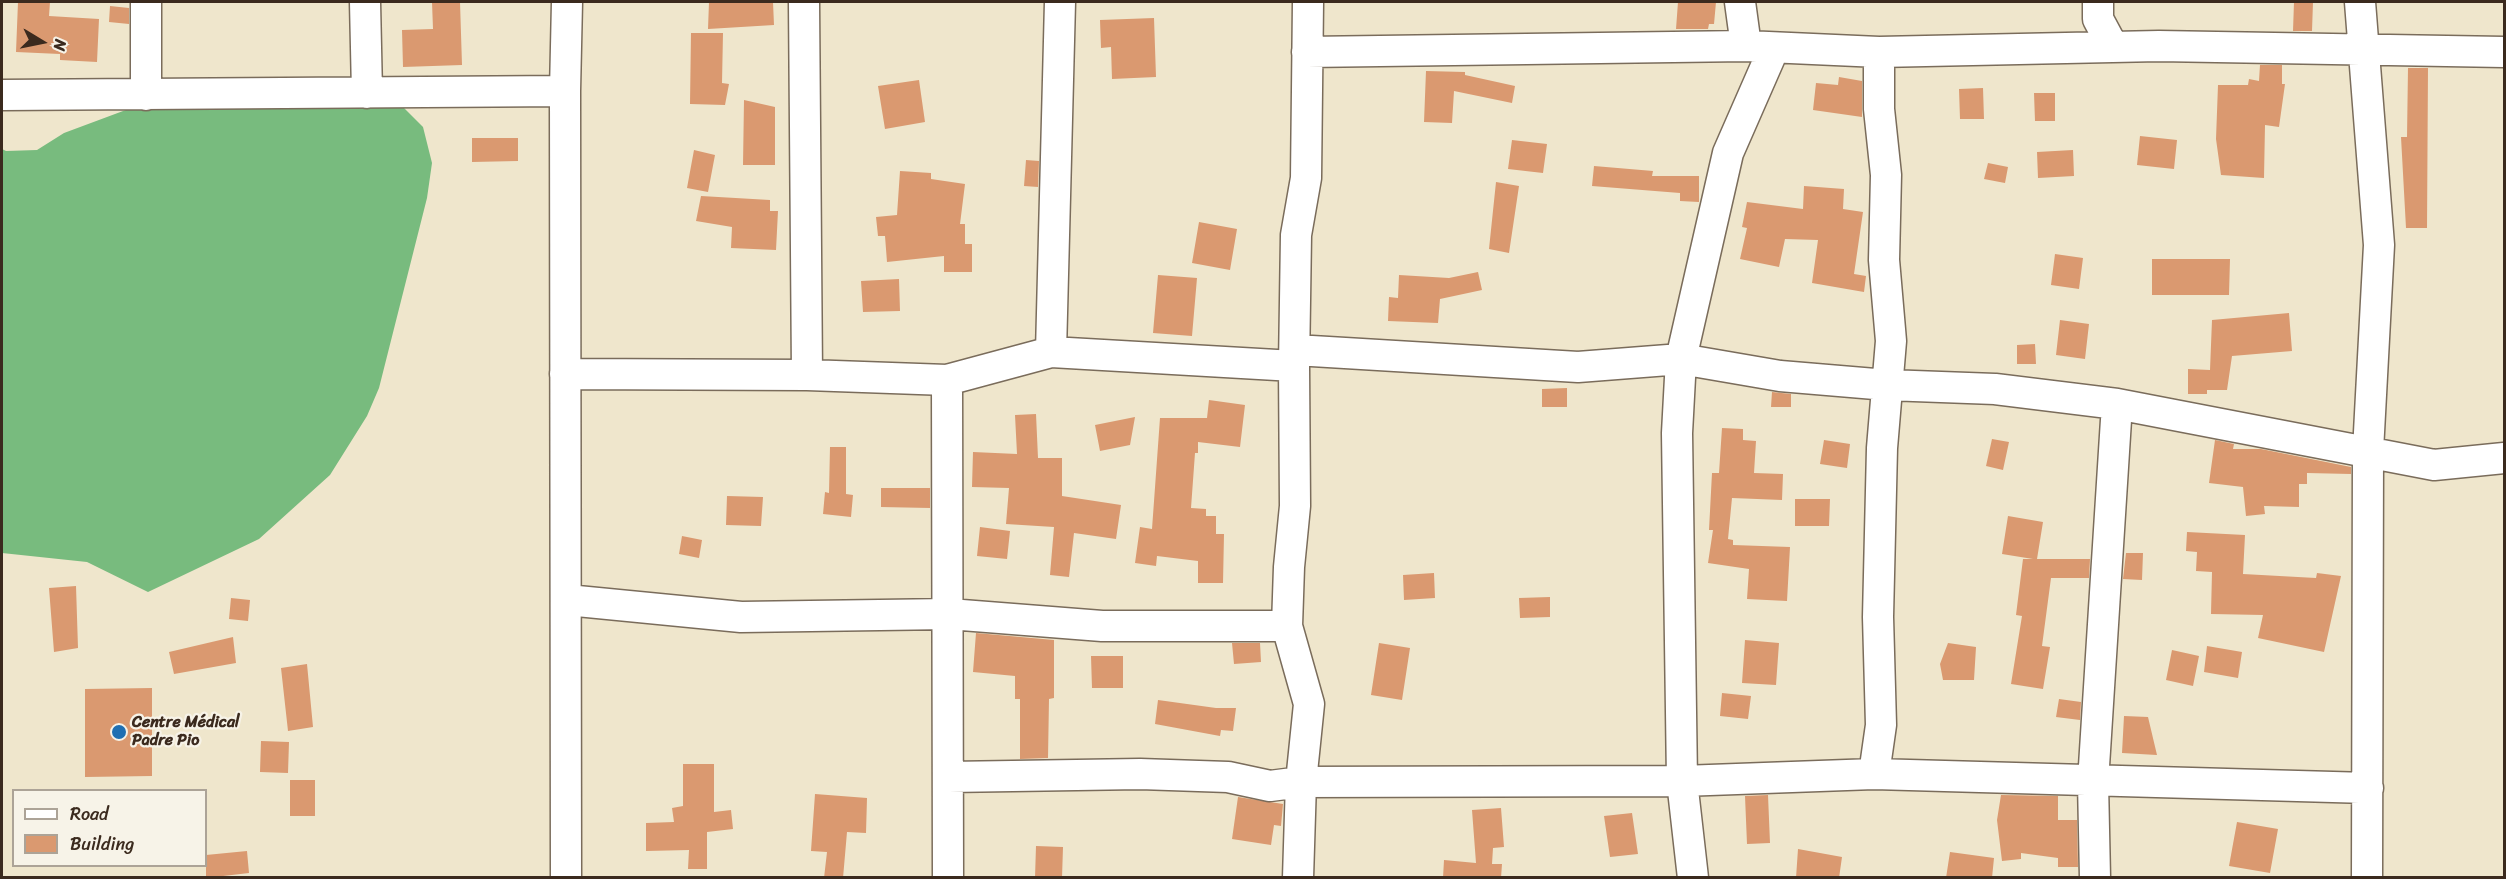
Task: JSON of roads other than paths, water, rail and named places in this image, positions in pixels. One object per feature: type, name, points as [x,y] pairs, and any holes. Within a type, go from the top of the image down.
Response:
[{"type":"street","points":[[146,2],[146,95]]},
{"type":"street","points":[[365,2],[367,93]]},
{"type":"street","points":[[566,878],[565,91],[567,2]]},
{"type":"street","points":[[804,2],[807,375]]},
{"type":"street","points":[[1051,352],[1060,2]]},
{"type":"street","points":[[1298,878],[1301,782],[1310,704],[1287,626],[1289,567],[1295,506],[1296,235],[1306,178],[1308,2]]},
{"type":"street","points":[[1693,878],[1682,781],[1677,433],[1682,359],[1728,153],[1760,47],[1740,2]]},
{"type":"street","points":[[2098,2],[2098,19],[2113,47]]},
{"type":"street","points":[[2360,2],[2379,245],[2368,451],[2367,878]]},
{"type":"street","points":[[1307,52],[1760,47],[1879,52],[2113,47],[2505,52]]},
{"type":"street","points":[[1874,774],[1881,725],[1878,617],[1882,448],[1891,341],[1884,260],[1886,175],[1879,108],[1879,52]]},
{"type":"street","points":[[2,95],[565,91]]},
{"type":"street","points":[[565,374],[807,375],[947,380],[1051,352],[1578,367],[1682,359],[1780,376],[1887,385],[1995,389],[2117,404],[2434,465],[2505,458]]},
{"type":"street","points":[[947,380],[948,878]]},
{"type":"street","points":[[2095,878],[2093,782],[2117,404]]},
{"type":"street","points":[[567,600],[741,617],[949,614],[1102,626],[1287,626]]},
{"type":"street","points":[[949,777],[1140,774],[1228,777],[1270,786],[1301,782],[1682,781],[1874,774],[2368,789]]},
{"type":"place","name":"Centre Médical Padre Pio","points":[[119,732]]}]
